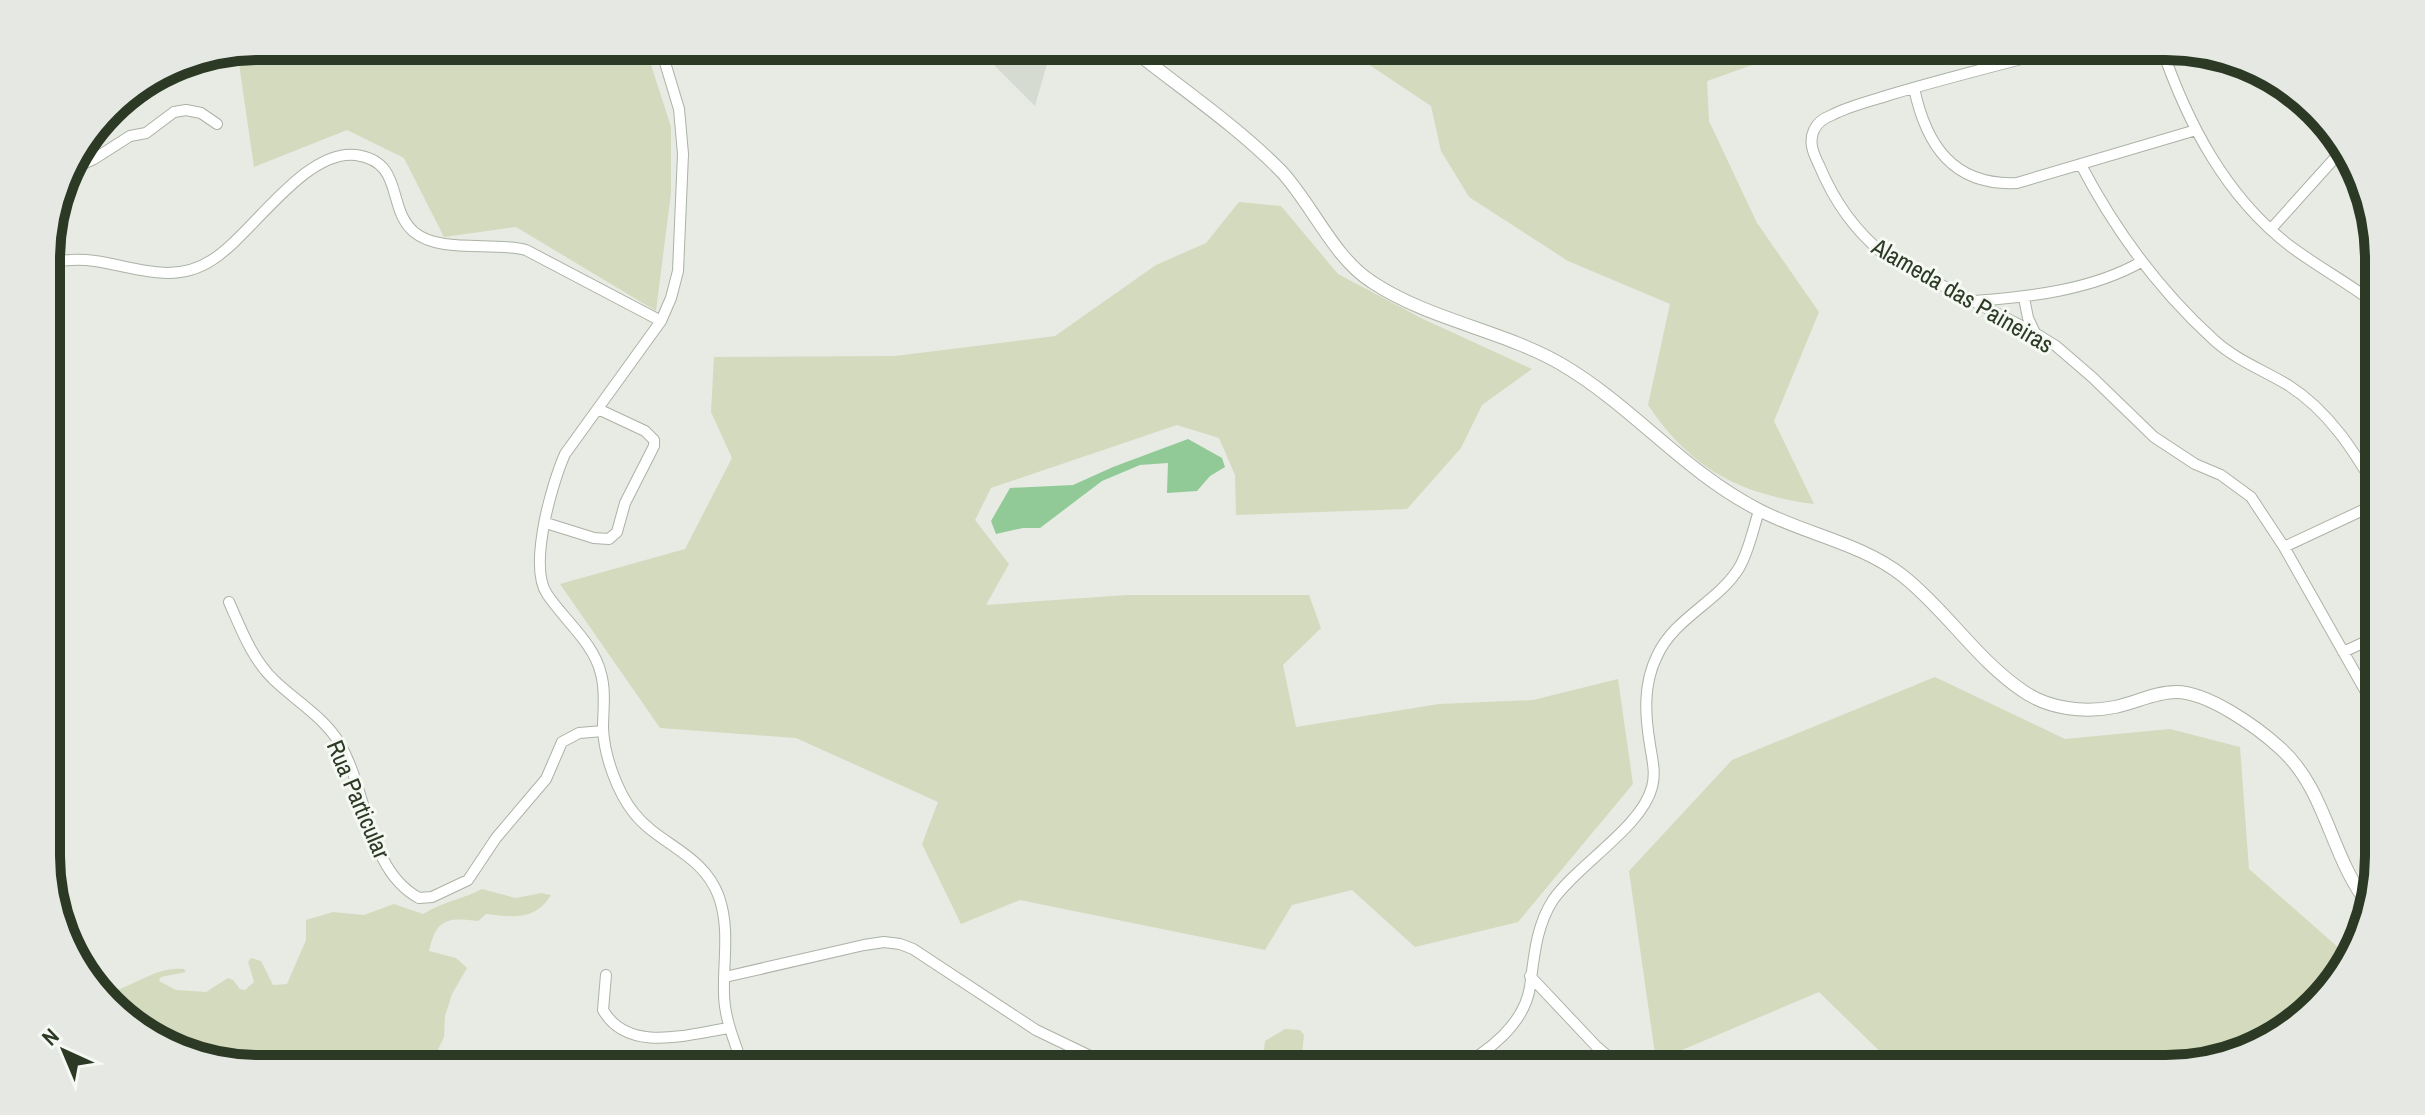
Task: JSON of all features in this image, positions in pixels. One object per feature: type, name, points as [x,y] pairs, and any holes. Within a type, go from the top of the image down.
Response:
[{"type":"street","points":[[664,60],[679,109],[683,154],[678,271],[661,321],[565,454],[556,475],[539,573],[545,593],[593,654],[601,674],[603,731],[615,774],[633,812],[694,861],[718,895],[726,936],[724,993],[729,1028],[739,1055]]},
{"type":"street","points":[[1146,60],[1281,172],[1338,250],[1370,282],[1400,298],[1558,363],[1623,407],[1682,460],[1759,511],[1869,556],[1900,574],[1924,594],[2009,681],[2028,695],[2047,703],[2093,710],[2181,692],[2204,699],[2255,729],[2301,769],[2313,789],[2348,874],[2361,894]]},
{"type":"street","name":"Alameda das Paineiras","points":[[2019,60],[1914,88],[1821,120],[1811,141],[1839,206],[1866,240],[1887,257],[2056,346],[2154,437],[2195,464],[2236,484],[2251,497],[2284,547],[2365,690]]},
{"type":"street","points":[[2166,60],[2181,102],[2218,169],[2288,245],[2365,297]]},
{"type":"street","points":[[1914,88],[1919,112],[1937,148],[1969,176],[1997,184],[2017,183],[2196,130]]},
{"type":"street","points":[[85,163],[130,136],[146,133],[174,112],[186,110],[201,113],[217,124]]},
{"type":"street","points":[[60,262],[91,261],[170,275],[193,270],[212,261],[237,241],[292,183],[310,169],[339,156],[353,155],[370,158],[388,174],[396,189],[401,214],[416,234],[440,243],[512,246],[526,250],[661,321]]},
{"type":"street","points":[[2271,229],[2336,157]]},
{"type":"street","points":[[2081,165],[2104,209],[2141,262],[2215,341],[2236,357],[2289,386],[2319,409],[2350,445],[2365,470]]},
{"type":"street","points":[[1974,301],[2024,298],[2111,276],[2141,262]]},
{"type":"street","points":[[2024,298],[2035,333]]},
{"type":"street","points":[[2002,316],[2004,299]]},
{"type":"street","points":[[546,523],[594,538],[609,539],[617,532],[625,503],[654,446],[654,440],[645,431],[598,409]]},
{"type":"street","points":[[2284,547],[2365,509]]},
{"type":"street","points":[[1480,1055],[1516,1019],[1525,1002],[1537,939],[1553,901],[1570,879],[1635,815],[1651,790],[1654,772],[1646,707],[1650,674],[1657,654],[1670,636],[1739,569],[1759,511]]},
{"type":"street","name":"Rua Particular","points":[[229,602],[259,662],[273,679],[318,717],[340,745],[385,864],[400,885],[419,898],[432,897],[468,880],[496,838],[546,779],[562,742],[579,733],[603,731]]},
{"type":"street","points":[[2343,652],[2365,642]]},
{"type":"street","points":[[725,977],[864,945],[884,942],[900,944],[933,961],[1036,1030],[1088,1055]]},
{"type":"street","points":[[606,975],[603,1010],[617,1029],[658,1037],[729,1028]]},
{"type":"street","points":[[1530,976],[1607,1055]]},
{"type":"shaded area","points":[[246,60],[649,60],[671,127],[671,193],[656,311],[516,227],[444,237],[404,158],[347,130],[254,167],[239,64],[212,66]]},
{"type":"shaded area","points":[[989,60],[1048,60],[1035,106]]},
{"type":"shaded area","points":[[1362,60],[1766,60],[1707,81],[1709,121],[1757,223],[1819,312],[1774,421],[1814,504],[1787,500],[1740,485],[1719,475],[1682,446],[1648,405],[1670,304],[1568,261],[1469,197],[1441,151],[1431,106]]},
{"type":"shaded area","points":[[1239,202],[1281,206],[1338,274],[1423,319],[1532,369],[1482,405],[1461,448],[1407,509],[1236,515],[1235,475],[1219,438],[1177,425],[991,488],[975,520],[1009,564],[986,605],[1127,595],[1309,595],[1321,628],[1283,665],[1296,727],[1439,704],[1533,700],[1618,679],[1633,784],[1518,922],[1415,947],[1352,890],[1292,905],[1265,950],[1020,900],[961,924],[922,844],[938,802],[796,738],[660,728],[560,584],[685,549],[732,458],[711,412],[714,357],[895,356],[1055,336],[1156,265],[1206,243]]},
{"type":"shaded area","points":[[1188,439],[1222,458],[1225,467],[1210,476],[1197,491],[1167,493],[1168,463],[1140,465],[1102,481],[1040,528],[996,534],[991,521],[1010,488],[1073,485]]},
{"type":"shaded area","points":[[1935,677],[2065,739],[2170,729],[2240,747],[2249,869],[2341,950],[2307,997],[2266,1028],[2230,1044],[2179,1055],[1884,1055],[1819,992],[1670,1055],[1655,1055],[1629,871],[1732,760]]},
{"type":"shaded area","points":[[482,889],[516,898],[541,893],[551,895],[531,913],[514,916],[486,914],[478,921],[451,920],[439,926],[429,951],[456,958],[467,968],[452,994],[445,1016],[444,1037],[436,1055],[259,1055],[220,1051],[183,1040],[159,1028],[113,991],[156,973],[174,969],[184,969],[186,972],[161,977],[159,981],[176,990],[206,992],[228,978],[245,990],[254,982],[248,962],[251,958],[261,961],[273,985],[287,984],[306,940],[306,920],[333,912],[364,915],[394,904],[423,914]]},
{"type":"shaded area","points":[[1285,1029],[1300,1030],[1304,1035],[1303,1055],[1266,1055],[1265,1041]]}]
